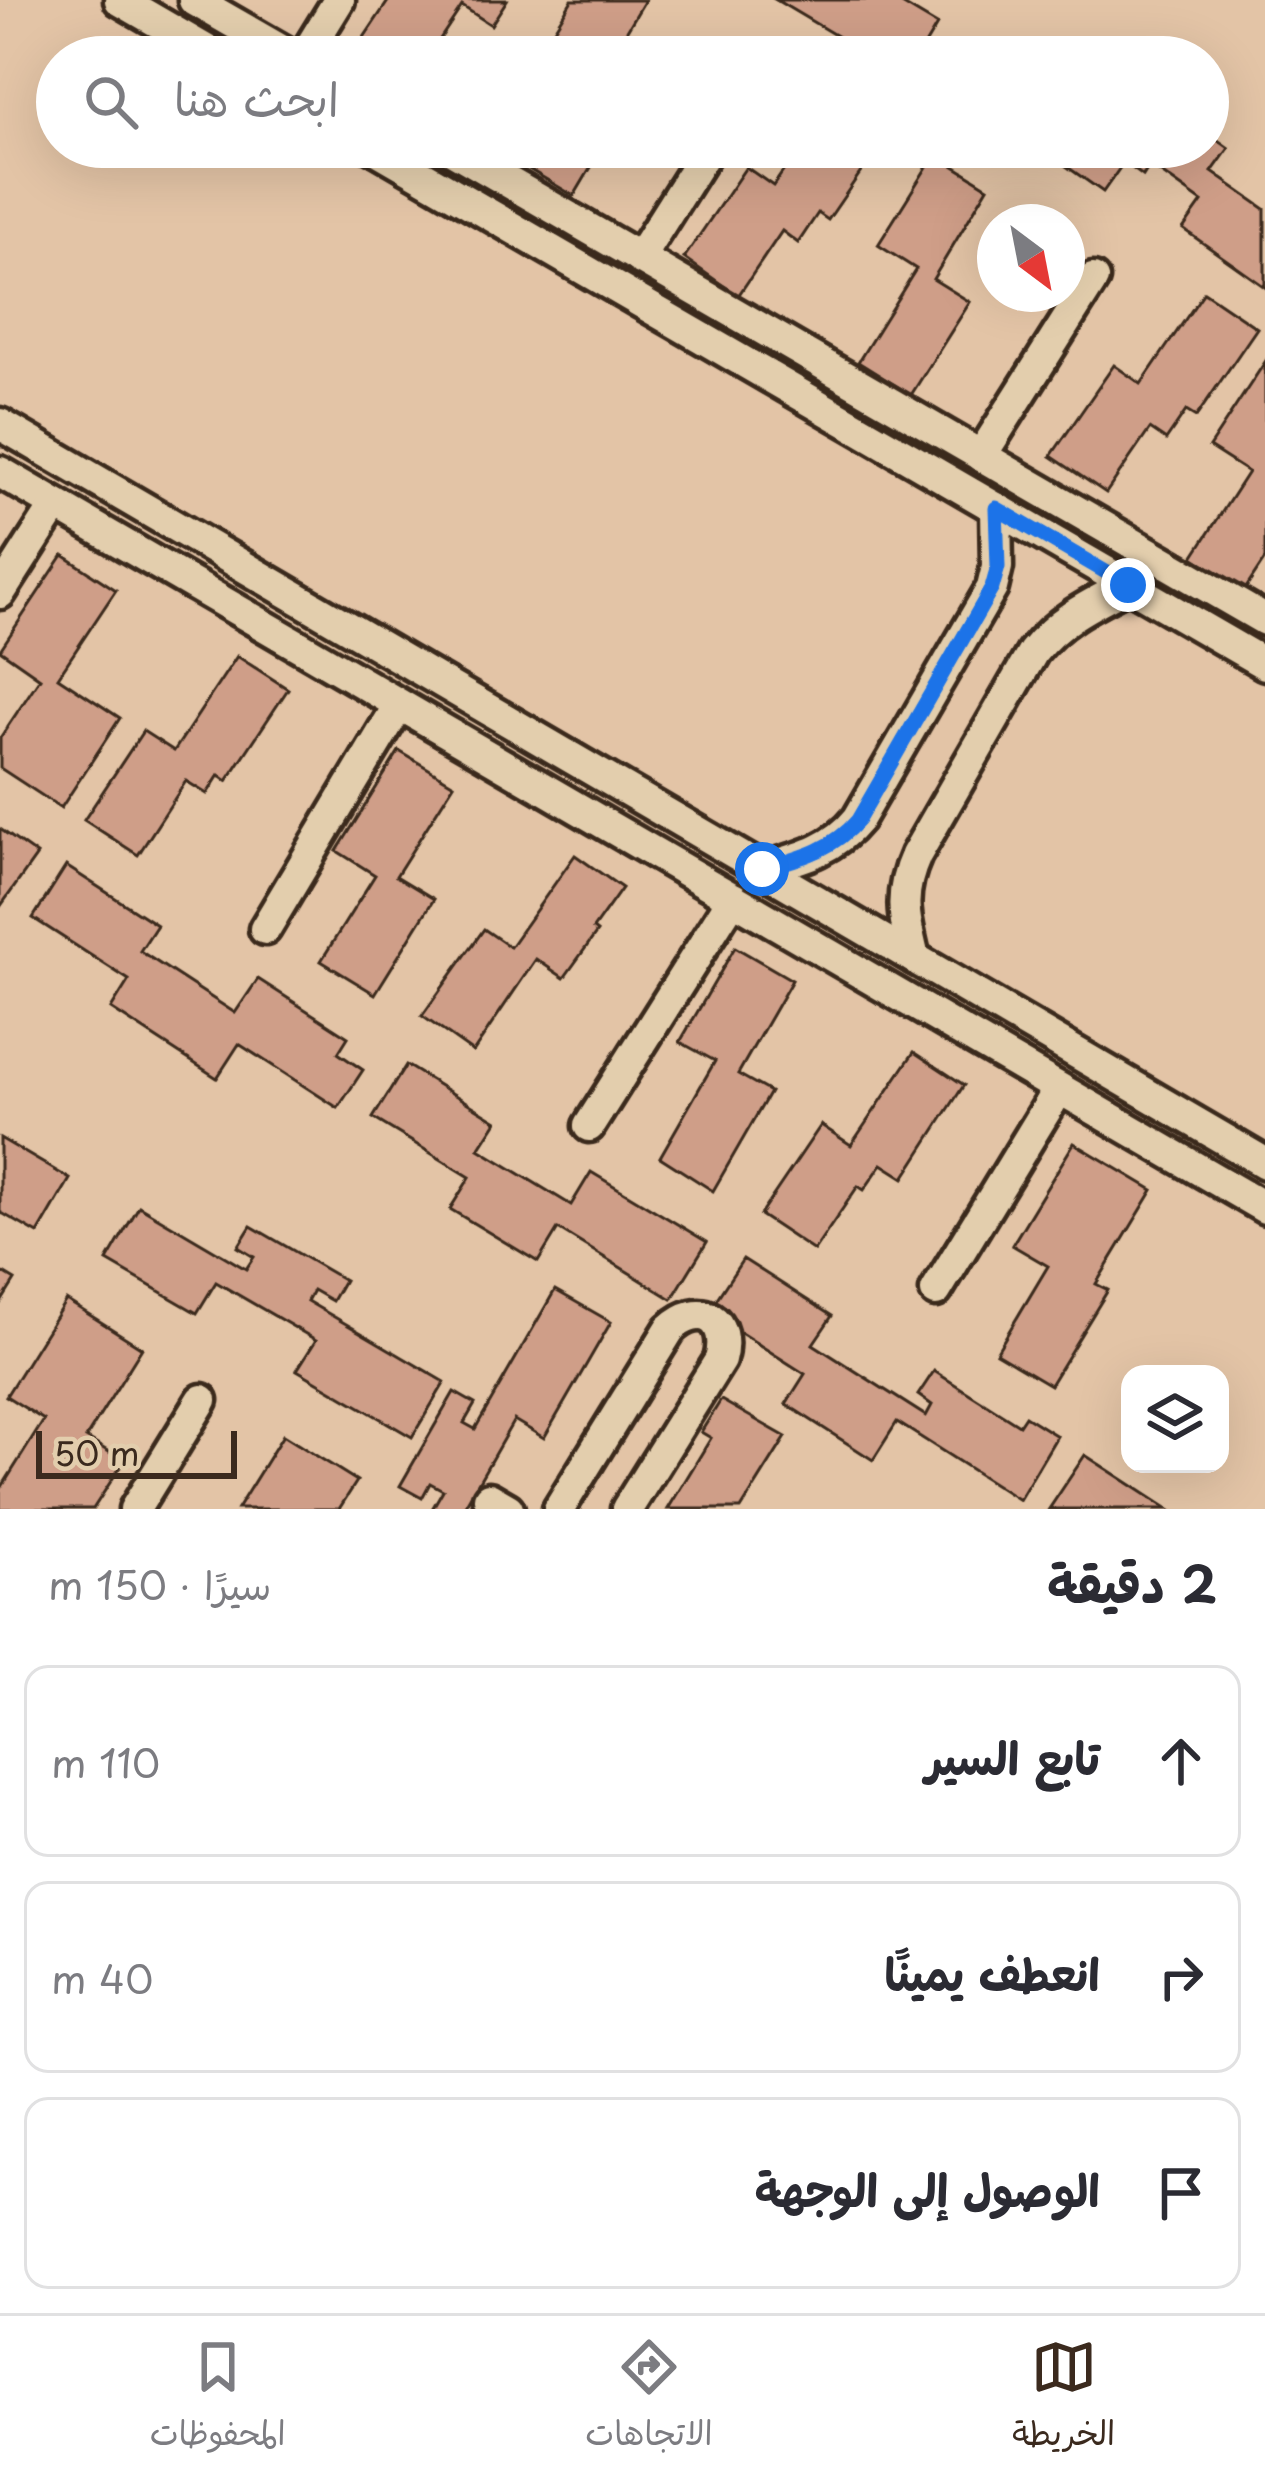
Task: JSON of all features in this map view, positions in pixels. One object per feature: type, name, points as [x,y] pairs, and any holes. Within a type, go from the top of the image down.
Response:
[{"type":"street","points":[[120,0],[182,36]]},
{"type":"street","points":[[194,0],[257,36]]},
{"type":"street","points":[[317,36],[339,0]]},
{"type":"street","points":[[409,168],[1265,664]]},
{"type":"street","points":[[484,168],[1265,620]]},
{"type":"street","points":[[639,258],[697,168]]},
{"type":"street","points":[[981,456],[1094,278]]},
{"type":"street","points":[[0,424],[1265,1163]]},
{"type":"street","points":[[0,472],[1265,1208]]},
{"type":"street","points":[[0,593],[56,505]]},
{"type":"street","points":[[762,869],[814,854],[846,834],[858,820],[992,588],[998,567],[996,508]]},
{"type":"street","points":[[914,958],[903,896],[916,855],[1033,652],[1066,618],[1128,585]]},
{"type":"street","points":[[265,928],[399,704]]},
{"type":"street","points":[[589,1126],[733,898]]},
{"type":"street","points":[[936,1291],[1059,1089]]},
{"type":"street","points":[[559,1509],[670,1329],[684,1316],[702,1315],[718,1324],[725,1342],[719,1360],[627,1509]]},
{"type":"street","points":[[135,1509],[202,1400]]},
{"type":"building","points":[[389,0],[507,0],[491,25],[462,6],[442,36],[365,36]]},
{"type":"building","points":[[572,0],[645,0],[624,36],[550,36]]},
{"type":"building","points":[[776,0],[895,0],[937,25],[930,36],[837,36]]},
{"type":"building","points":[[527,168],[591,168],[574,196]]},
{"type":"building","points":[[745,168],[773,186],[785,168],[864,168],[828,220],[818,213],[798,243],[782,231],[738,296],[684,258]]},
{"type":"building","points":[[926,168],[957,168],[988,187],[933,279],[970,302],[911,395],[858,362],[916,269],[878,245]]},
{"type":"building","points":[[1069,168],[1120,168],[1103,192]]},
{"type":"building","points":[[1154,168],[1215,168],[1212,172],[1265,209],[1265,287],[1183,229],[1202,202]]},
{"type":"building","points":[[1204,292],[1257,328],[1196,417],[1186,411],[1166,440],[1150,429],[1106,493],[1051,456],[1114,365],[1141,384]]},
{"type":"building","points":[[1265,362],[1265,559],[1244,591],[1193,557],[1248,472],[1209,447]]},
{"type":"building","points":[[63,555],[116,590],[58,677],[120,718],[61,808],[0,768],[0,738],[40,678],[0,650]]},
{"type":"building","points":[[237,656],[288,689],[227,781],[219,775],[207,794],[186,781],[138,855],[84,820],[143,731],[174,751]]},
{"type":"building","points":[[399,751],[454,784],[396,876],[434,899],[375,994],[321,961],[375,875],[337,851]]},
{"type":"building","points":[[0,829],[37,855],[0,907]]},
{"type":"building","points":[[575,855],[622,888],[564,978],[536,959],[473,1052],[422,1016],[484,929],[510,947]]},
{"type":"building","points":[[66,866],[157,925],[140,951],[235,1013],[258,979],[348,1037],[338,1053],[363,1070],[338,1108],[239,1044],[217,1078],[111,1009],[129,980],[33,918]]},
{"type":"building","points":[[735,947],[792,980],[738,1074],[770,1092],[713,1191],[660,1157],[715,1061],[680,1042]]},
{"type":"building","points":[[914,1052],[964,1085],[904,1178],[882,1164],[864,1190],[858,1186],[814,1251],[760,1215],[821,1125],[851,1145]]},
{"type":"building","points":[[406,1065],[497,1121],[479,1149],[571,1205],[591,1172],[707,1242],[672,1299],[558,1229],[538,1262],[450,1209],[470,1177],[373,1118]]},
{"type":"building","points":[[0,1138],[70,1179],[38,1234],[0,1212]]},
{"type":"building","points":[[1074,1143],[1153,1190],[1096,1284],[1108,1290],[1050,1385],[996,1353],[1048,1266],[1012,1245]]},
{"type":"building","points":[[139,1206],[246,1269],[254,1257],[238,1247],[251,1226],[344,1280],[332,1301],[313,1290],[307,1301],[445,1382],[412,1437],[297,1370],[316,1340],[216,1282],[197,1313],[107,1261]]},
{"type":"building","points":[[743,1259],[832,1316],[813,1344],[926,1416],[932,1405],[918,1395],[934,1371],[1019,1425],[1025,1416],[1057,1436],[1019,1500],[897,1422],[873,1460],[786,1404],[805,1374],[708,1312]]},
{"type":"building","points":[[0,1271],[15,1280],[0,1304]]},
{"type":"building","points":[[555,1290],[611,1322],[544,1438],[514,1420],[463,1509],[432,1509],[443,1490],[430,1483],[422,1498],[400,1486],[454,1392],[475,1404],[464,1423],[475,1429]]},
{"type":"building","points":[[66,1300],[142,1348],[86,1438],[124,1461],[93,1509],[0,1509],[0,1490],[44,1420],[6,1396]]},
{"type":"building","points":[[721,1400],[786,1437],[741,1509],[668,1509],[711,1438],[701,1432]]},
{"type":"building","points":[[283,1435],[357,1481],[339,1509],[237,1509]]},
{"type":"building","points":[[1085,1455],[1168,1509],[1049,1509]]},
{"type":"route","points":[[762,869],[830,846],[858,820],[992,588],[998,567],[996,508],[1128,585]]}]
